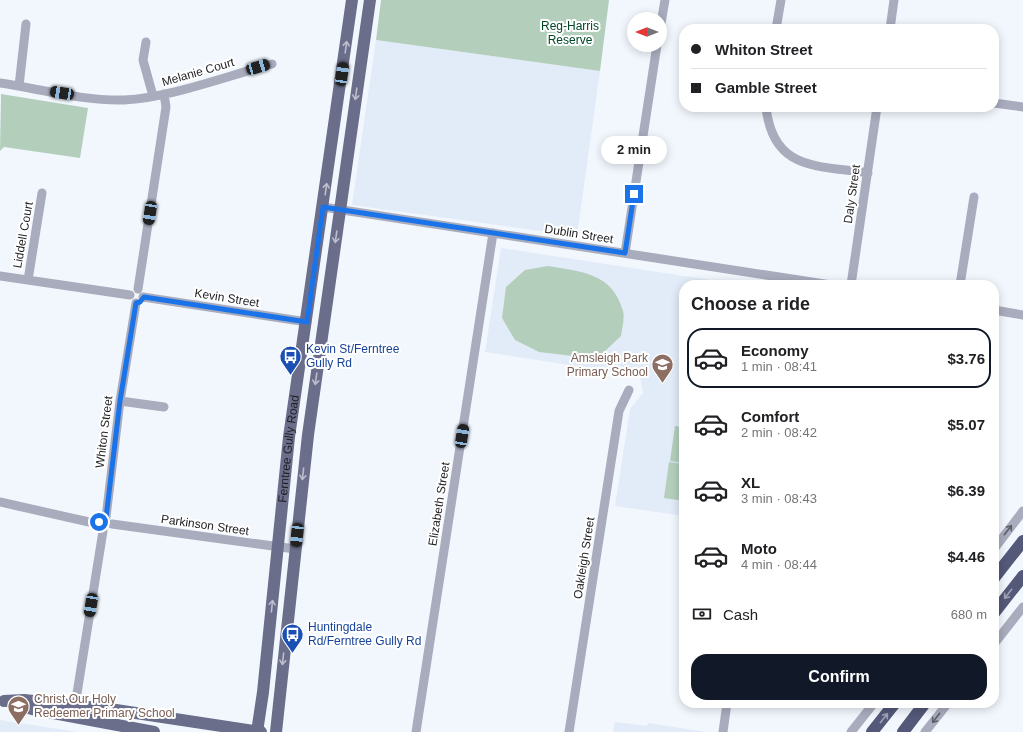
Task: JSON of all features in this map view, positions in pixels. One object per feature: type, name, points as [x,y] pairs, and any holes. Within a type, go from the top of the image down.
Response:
[{"type":"highway","points":[[999,572],[1023,541]]},
{"type":"highway","points":[[999,607],[1023,576]]},
{"type":"highway","points":[[872,732],[891,708]]},
{"type":"highway","points":[[902,732],[921,708]]},
{"type":"main road","name":"Ferntree Gully Road","points":[[257,732],[289,437],[307,322],[352,0]]},
{"type":"main road","name":"Ferntree Gully Road","points":[[276,732],[308,435],[370,0]]},
{"type":"main road","points":[[2,701],[24,700],[74,711],[154,732]]},
{"type":"main road","points":[[74,711],[261,732]]},
{"type":"street","points":[[662,12],[664,0]]},
{"type":"street","points":[[777,24],[781,0]]},
{"type":"street","points":[[891,24],[894,0]]},
{"type":"street","points":[[19,86],[26,24]]},
{"type":"street","points":[[146,42],[143,60],[153,96]]},
{"type":"street","points":[[625,253],[657,52]]},
{"type":"street","name":"Melanie Court","points":[[0,83],[107,100],[164,94],[272,64]]},
{"type":"street","points":[[130,295],[131,300],[136,303],[140,302],[166,107],[164,94]]},
{"type":"street","points":[[999,104],[1023,107]]},
{"type":"street","points":[[766,112],[767,123],[774,140],[784,152],[801,163],[868,173]]},
{"type":"street","name":"Daly Street","points":[[852,280],[877,112]]},
{"type":"street","name":"Liddell Court","points":[[28,280],[42,193]]},
{"type":"street","points":[[961,280],[974,197]]},
{"type":"street","name":"Dublin Street","points":[[323,207],[625,253],[778,280]]},
{"type":"street","name":"Elizabeth Street","points":[[416,732],[493,233]]},
{"type":"street","points":[[0,276],[130,295]]},
{"type":"street","points":[[130,295],[134,290],[141,293]]},
{"type":"street","name":"Kevin Street","points":[[141,293],[307,322]]},
{"type":"street","name":"Whiton Street","points":[[106,518],[120,401],[136,303]]},
{"type":"street","points":[[999,311],[1023,315]]},
{"type":"street","name":"Oakleigh Street","points":[[569,732],[619,411],[629,390]]},
{"type":"street","points":[[120,401],[164,407]]},
{"type":"street","points":[[0,502],[100,528],[109,530],[112,524],[110,520],[106,518],[100,520],[100,528],[74,711]]},
{"type":"street","points":[[999,542],[1023,511]]},
{"type":"street","name":"Parkinson Street","points":[[112,524],[295,549]]},
{"type":"street","points":[[999,638],[1023,607]]},
{"type":"street","points":[[723,732],[727,708]]},
{"type":"street","points":[[853,731],[870,708]]},
{"type":"street","points":[[925,732],[944,708]]},
{"type":"shaded area","points":[[376,40],[600,71],[577,236],[352,205]]},
{"type":"shaded area","name":"Amsleigh Park Primary School","points":[[501,248],[710,280],[679,280],[679,515],[615,506],[630,409],[643,393],[640,376],[485,352]]},
{"type":"shaded area","name":"Christ Our Holy Redeemer Primary School","points":[[0,720],[78,732],[0,732]]},
{"type":"shaded area","points":[[615,722],[647,726],[648,723],[707,732],[613,732]]},
{"type":"green space","name":"Reg-Harris Reserve","points":[[381,0],[609,0],[600,71],[376,40]]},
{"type":"green space","points":[[1,94],[88,108],[80,158],[4,147],[0,151]]},
{"type":"green space","points":[[548,266],[594,276],[611,288],[618,298],[624,314],[621,336],[603,353],[573,356],[539,352],[515,340],[502,318],[506,287],[525,270]]},
{"type":"green space","points":[[675,426],[679,426],[679,462],[670,461]]},
{"type":"green space","points":[[669,462],[679,463],[679,500],[664,498]]},
{"type":"place","name":"Kevin St/Ferntree Gully Rd","points":[[291,376]]},
{"type":"place","name":"Amsleigh Park Primary School","points":[[663,384]]},
{"type":"place","name":"Huntingdale Rd/Ferntree Gully Rd","points":[[292,654]]},
{"type":"place","name":"Christ Our Holy Redeemer Primary School","points":[[19,726]]},
{"type":"route","points":[[99,522],[102,518],[106,518],[120,401],[136,303],[142,301],[144,297],[307,322],[323,207],[625,253],[634,194]]}]
